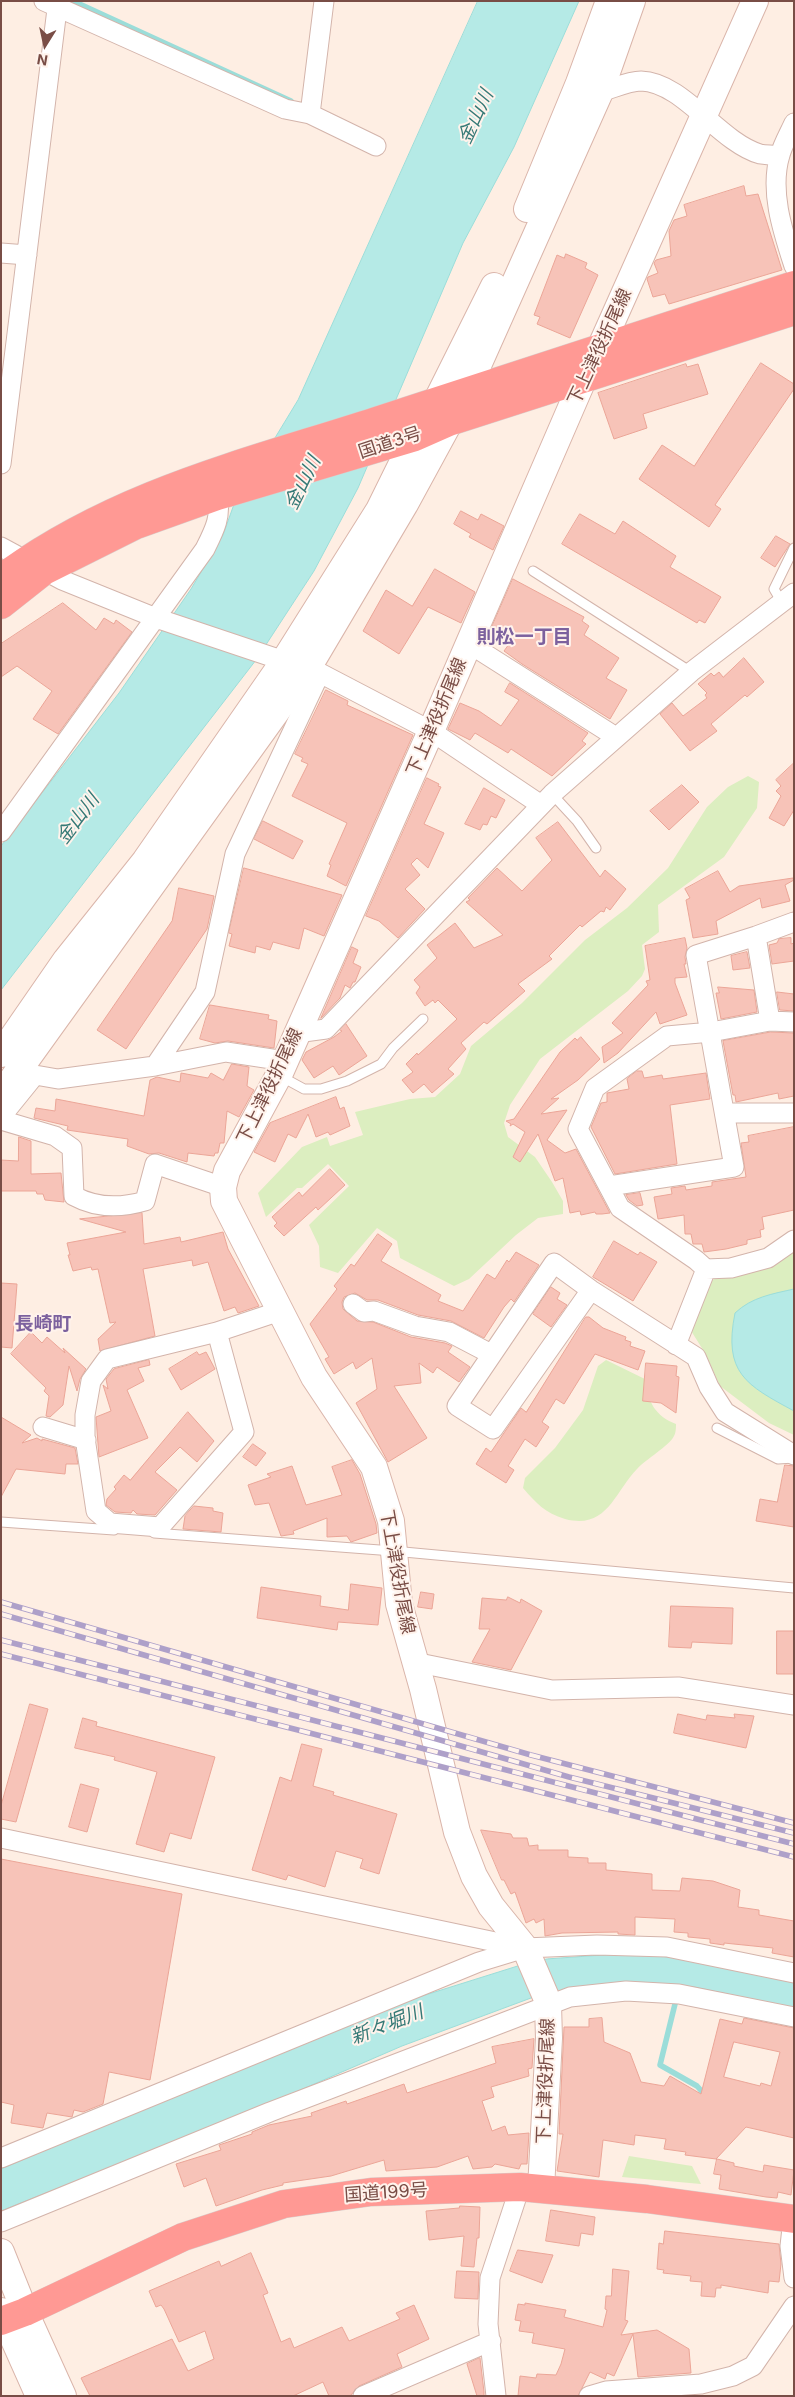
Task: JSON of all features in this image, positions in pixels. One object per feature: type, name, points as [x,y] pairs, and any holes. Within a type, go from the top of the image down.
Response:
[{"type":"highway","name":"国道3号","points":[[1,578],[136,525],[222,495],[382,445],[415,437],[466,390],[794,285]]},
{"type":"highway","name":"国道3号","points":[[1,605],[36,565],[90,522],[143,497],[242,462],[395,414],[443,411],[583,380],[794,311]]},
{"type":"highway","name":"国道199号","points":[[8,2316],[183,2237],[284,2204],[371,2192],[530,2188],[647,2200],[793,2219]]},
{"type":"street","points":[[310,114],[324,1]]},
{"type":"street","points":[[155,1066],[205,992],[235,854],[314,671],[405,504],[488,300],[552,153],[609,1]]},
{"type":"street","points":[[466,390],[600,92],[632,1]]},
{"type":"street","name":"下上津役折尾線","points":[[530,2188],[549,2038],[547,2001],[526,1948],[491,1906],[474,1876],[457,1832],[423,1690],[399,1604],[391,1521],[374,1467],[314,1378],[224,1201],[223,1187],[227,1171],[282,1068],[431,732],[583,380],[601,346],[755,1]]},
{"type":"street","points":[[1,464],[27,255],[53,3],[285,109],[310,114],[376,146]]},
{"type":"street","points":[[600,92],[640,81],[662,86],[742,145],[760,154],[779,156]]},
{"type":"street","points":[[794,123],[779,156],[776,194],[784,236],[794,266]]},
{"type":"street","points":[[1,253],[27,255]]},
{"type":"street","points":[[1,1032],[66,960],[145,861],[284,661],[379,510],[415,437]]},
{"type":"street","points":[[1,832],[209,542],[216,528],[222,495]]},
{"type":"street","points":[[1,547],[62,580],[156,618],[314,671],[431,732],[546,800]]},
{"type":"street","points":[[296,1033],[326,1029],[546,800],[691,672],[788,597]]},
{"type":"street","points":[[468,643],[616,737]]},
{"type":"street","points":[[1,1095],[19,1065],[314,671]]},
{"type":"street","points":[[609,1186],[734,1167],[726,1113],[696,955],[794,922]]},
{"type":"street","points":[[756,936],[770,1021]]},
{"type":"street","points":[[66,960],[19,1065],[1,1119],[55,1136],[72,1148],[74,1196],[86,1202],[124,1207],[145,1201],[155,1164],[223,1187]]},
{"type":"street","points":[[794,1022],[770,1021],[711,1032],[667,1036],[594,1088],[578,1129],[620,1208],[696,1260],[706,1269],[731,1268],[768,1258],[794,1240]]},
{"type":"street","points":[[19,1065],[58,1079],[155,1066],[226,1052],[282,1068]]},
{"type":"street","points":[[726,1113],[794,1113]]},
{"type":"street","points":[[592,1290],[494,1429],[457,1406],[554,1263],[592,1290],[696,1357],[708,1387],[725,1412],[794,1457]]},
{"type":"street","points":[[676,1345],[706,1269]]},
{"type":"street","points":[[353,1304],[364,1312],[374,1310],[415,1326],[449,1332],[491,1354]]},
{"type":"street","points":[[217,1332],[244,1432],[160,1527],[110,1523],[96,1511],[86,1440],[85,1415],[91,1381],[107,1359],[217,1332],[280,1311]]},
{"type":"street","points":[[42,1427],[86,1440]]},
{"type":"street","points":[[414,1662],[552,1690],[678,1687],[794,1705]]},
{"type":"street","points":[[1,1838],[526,1948]]},
{"type":"street","points":[[1,2158],[479,1962],[526,1948],[597,1945],[667,1947],[794,1973]]},
{"type":"street","points":[[1,2222],[547,2001],[626,1991],[680,1994],[794,2018]]},
{"type":"street","points":[[496,2396],[488,2324],[490,2278],[530,2188]]},
{"type":"street","points":[[793,2219],[790,2246],[794,2278]]},
{"type":"street","points":[[1,2252],[8,2316],[39,2396]]},
{"type":"street","points":[[589,2396],[606,2391],[701,2384],[733,2376],[753,2366],[794,2306]]},
{"type":"street","points":[[8,2316],[63,2396]]},
{"type":"street","points":[[363,2396],[491,2341]]},
{"type":"lane","points":[[788,597],[774,589],[794,548]]},
{"type":"lane","points":[[533,571],[691,672]]},
{"type":"lane","points":[[546,800],[577,821],[596,848]]},
{"type":"lane","points":[[282,1068],[304,1089],[321,1089],[347,1081],[381,1064],[393,1048],[423,1018]]},
{"type":"lane","points":[[717,1428],[778,1459],[794,1457]]},
{"type":"lane","points":[[1,1522],[393,1551],[794,1588]]},
{"type":"green space","points":[[748,776],[759,782],[757,808],[724,857],[658,905],[659,932],[642,945],[645,969],[642,976],[628,991],[540,1059],[510,1105],[504,1123],[508,1137],[535,1157],[563,1201],[563,1214],[538,1218],[516,1235],[469,1279],[454,1286],[400,1258],[397,1241],[377,1228],[338,1273],[320,1267],[319,1246],[309,1225],[349,1186],[328,1164],[302,1188],[297,1188],[266,1217],[258,1193],[302,1147],[327,1137],[330,1146],[363,1135],[355,1112],[410,1099],[435,1097],[460,1074],[471,1046],[522,1003],[585,940],[627,908],[668,868],[707,807],[728,787]]},
{"type":"green space","points":[[794,1249],[794,1435],[769,1423],[720,1386],[705,1353],[688,1326],[707,1282]]},
{"type":"green space","points":[[606,1360],[649,1381],[648,1388],[651,1402],[658,1413],[676,1424],[675,1433],[667,1444],[637,1469],[608,1507],[600,1514],[591,1519],[579,1521],[565,1519],[546,1511],[532,1498],[523,1488],[525,1478],[555,1448],[583,1410],[598,1366]]},
{"type":"green space","points":[[629,2156],[692,2166],[701,2184],[622,2177]]},
{"type":"water","name":"金山川","points":[[478,1],[579,1],[514,147],[463,243],[358,488],[314,571],[256,660],[1,990],[1,846],[119,693],[191,589],[223,535],[233,507],[298,400]]},
{"type":"water","points":[[794,1289],[794,1411],[763,1393],[742,1375],[732,1350],[732,1333],[735,1313],[748,1303]]},
{"type":"water","name":"新々堀川","points":[[632,1953],[695,1960],[794,1980],[794,2008],[694,1987],[597,1986],[531,1998],[402,2046],[268,2104],[1,2211],[1,2169],[210,2080],[403,2002],[524,1964],[547,1959]]},
{"type":"building","points":[[744,186],[746,196],[758,194],[782,270],[669,304],[665,294],[653,297],[647,279],[658,273],[654,263],[656,260],[671,256],[669,231],[674,220],[687,216],[684,205]]},
{"type":"building","points":[[566,254],[587,263],[585,268],[598,275],[570,338],[537,324],[540,317],[534,315],[557,255],[564,258]]},
{"type":"building","points":[[761,363],[794,384],[794,389],[715,505],[721,509],[709,527],[639,479],[662,445],[694,466]]},
{"type":"building","points":[[686,364],[687,367],[698,364],[708,394],[643,414],[647,428],[614,439],[598,393]]},
{"type":"building","points":[[461,511],[478,520],[481,514],[504,526],[493,550],[469,537],[471,534],[454,524]]},
{"type":"building","points":[[580,514],[615,534],[623,521],[676,556],[670,567],[721,597],[705,623],[699,620],[697,623],[562,544]]},
{"type":"building","points":[[776,536],[790,544],[775,567],[761,558]]},
{"type":"building","points":[[435,569],[475,592],[461,623],[428,607],[399,654],[363,631],[386,590],[412,606]]},
{"type":"building","points":[[513,579],[584,617],[582,621],[589,626],[584,635],[619,658],[606,678],[627,690],[610,719],[522,664],[504,651],[509,644],[489,634]]},
{"type":"building","points":[[63,603],[96,630],[104,618],[114,624],[116,620],[132,632],[58,734],[33,719],[52,691],[17,666],[1,677],[1,644]]},
{"type":"building","points":[[744,658],[764,682],[747,697],[745,695],[711,724],[717,731],[690,751],[660,714],[672,703],[683,716],[707,698],[705,695],[707,693],[698,684],[711,673],[714,676],[719,672],[723,677]]},
{"type":"building","points":[[510,683],[588,733],[582,741],[586,744],[552,776],[511,749],[508,753],[475,733],[470,740],[448,729],[460,703],[479,711],[501,726],[519,700],[505,692]]},
{"type":"building","points":[[326,690],[348,701],[347,705],[413,735],[346,886],[327,876],[331,865],[329,864],[347,823],[292,796],[308,764],[301,761],[303,758],[295,754]]},
{"type":"building","points":[[794,763],[794,810],[784,826],[769,818],[781,796],[776,791],[781,786],[776,780]]},
{"type":"building","points":[[427,778],[441,787],[424,824],[444,833],[428,868],[417,858],[411,864],[420,875],[405,889],[425,909],[398,938],[379,921],[366,916]]},
{"type":"building","points":[[682,785],[699,802],[669,830],[650,811]]},
{"type":"building","points":[[484,788],[505,800],[496,818],[491,816],[487,825],[483,824],[480,830],[465,824]]},
{"type":"building","points":[[263,821],[303,841],[293,859],[254,839]]},
{"type":"building","points":[[558,822],[600,877],[605,870],[626,889],[610,910],[606,907],[604,912],[601,911],[582,927],[580,925],[549,956],[552,959],[518,984],[525,991],[487,1024],[484,1022],[461,1043],[466,1049],[448,1069],[454,1074],[432,1093],[424,1084],[413,1093],[402,1080],[413,1072],[406,1064],[457,1019],[438,1000],[435,1003],[433,1000],[425,1006],[416,993],[420,987],[414,980],[437,958],[427,945],[455,923],[474,948],[503,935],[466,902],[470,900],[468,898],[497,868],[522,891],[552,860],[536,838]]},
{"type":"building","points":[[244,868],[342,895],[324,936],[304,928],[299,949],[273,942],[270,950],[256,946],[255,953],[229,946],[232,934],[229,933]]},
{"type":"building","points":[[718,871],[730,892],[739,886],[793,878],[794,880],[785,885],[790,901],[762,908],[760,898],[716,921],[718,934],[693,938],[686,900],[690,898],[685,889]]},
{"type":"building","points":[[179,888],[214,896],[207,929],[126,1049],[97,1030],[172,921]]},
{"type":"building","points":[[685,938],[687,948],[686,964],[684,964],[687,977],[675,978],[675,983],[687,1015],[660,1024],[656,1012],[618,1053],[604,1063],[602,1047],[623,1033],[612,1023],[648,985],[646,981],[650,980],[645,946]]},
{"type":"building","points":[[791,938],[791,944],[794,943],[794,961],[772,964],[769,945],[777,943],[779,939]]},
{"type":"building","points":[[352,947],[358,950],[353,963],[361,967],[355,982],[353,982],[350,988],[345,985],[340,998],[321,1018]]},
{"type":"building","points":[[747,952],[750,968],[733,970],[731,956]]},
{"type":"building","points":[[718,987],[754,990],[757,1012],[721,1019],[716,993],[719,993]]},
{"type":"building","points":[[777,992],[794,994],[794,1011],[780,1010]]},
{"type":"building","points":[[210,1005],[269,1015],[268,1019],[277,1021],[274,1048],[228,1041],[215,1043],[200,1039]]},
{"type":"building","points":[[346,1024],[367,1056],[339,1075],[333,1066],[314,1078],[302,1060],[306,1052],[334,1037],[342,1031],[340,1030]]},
{"type":"building","points":[[771,1032],[794,1033],[794,1096],[779,1099],[778,1093],[736,1102],[723,1041]]},
{"type":"building","points":[[581,1037],[600,1059],[578,1080],[551,1099],[559,1098],[541,1114],[567,1110],[547,1140],[565,1153],[576,1149],[610,1213],[596,1214],[595,1212],[581,1215],[580,1211],[570,1213],[563,1178],[555,1181],[538,1134],[520,1162],[513,1157],[525,1132],[513,1124],[510,1126],[511,1124],[506,1121],[514,1119],[560,1052],[575,1038],[577,1040]]},
{"type":"building","points":[[232,1064],[249,1067],[247,1086],[254,1090],[239,1117],[227,1111],[224,1143],[220,1143],[218,1153],[215,1153],[214,1156],[188,1153],[187,1162],[159,1153],[149,1154],[127,1146],[128,1139],[67,1130],[68,1126],[34,1118],[36,1108],[55,1111],[56,1099],[144,1116],[150,1080],[157,1077],[180,1082],[181,1073],[208,1078],[211,1073],[223,1080]]},
{"type":"building","points":[[637,1071],[642,1071],[644,1078],[662,1075],[663,1079],[706,1073],[710,1099],[670,1105],[677,1164],[615,1174],[591,1127],[601,1103],[607,1102],[607,1093],[629,1089],[627,1079]]},
{"type":"building","points":[[336,1097],[340,1109],[344,1107],[350,1126],[330,1135],[328,1132],[316,1137],[308,1114],[296,1138],[288,1134],[275,1162],[254,1152],[270,1123]]},
{"type":"building","points":[[794,1127],[794,1210],[762,1217],[764,1229],[760,1230],[761,1237],[747,1240],[747,1244],[704,1252],[702,1244],[693,1244],[691,1234],[685,1234],[684,1215],[658,1219],[654,1197],[672,1194],[671,1188],[685,1186],[686,1190],[712,1186],[712,1182],[746,1177],[741,1143],[749,1142],[748,1136]]},
{"type":"building","points":[[19,1137],[31,1141],[31,1174],[61,1173],[64,1202],[45,1200],[43,1194],[37,1194],[36,1191],[1,1191],[1,1160],[18,1161]]},
{"type":"building","points":[[330,1169],[345,1185],[318,1210],[316,1207],[284,1236],[274,1226],[277,1223],[272,1217],[299,1192],[302,1196]]},
{"type":"building","points":[[640,1193],[643,1205],[637,1206],[626,1195]]},
{"type":"building","points":[[142,1213],[144,1244],[180,1237],[181,1242],[223,1232],[228,1249],[259,1306],[238,1313],[235,1307],[224,1311],[208,1262],[193,1266],[192,1260],[143,1269],[155,1336],[100,1351],[98,1339],[116,1322],[110,1323],[98,1269],[92,1270],[91,1267],[73,1271],[68,1255],[70,1255],[67,1243],[126,1232],[80,1219]]},
{"type":"building","points":[[378,1234],[392,1244],[381,1261],[441,1295],[438,1301],[463,1311],[487,1274],[495,1279],[507,1260],[509,1262],[516,1252],[539,1265],[514,1302],[511,1299],[504,1307],[484,1338],[451,1321],[418,1315],[378,1300],[367,1300],[355,1293],[344,1297],[342,1302],[343,1309],[357,1321],[373,1322],[411,1337],[445,1343],[452,1346],[448,1352],[470,1367],[459,1382],[437,1367],[433,1373],[419,1363],[421,1383],[394,1386],[427,1438],[388,1462],[356,1403],[377,1389],[372,1358],[356,1369],[353,1362],[334,1374],[325,1359],[329,1357],[310,1324],[337,1289],[334,1286],[351,1264],[354,1266]]},
{"type":"building","points":[[614,1241],[638,1255],[640,1252],[657,1262],[633,1301],[593,1277]]},
{"type":"building","points":[[1,1283],[17,1284],[12,1348],[1,1347]]},
{"type":"building","points":[[551,1287],[560,1293],[557,1299],[567,1305],[551,1327],[533,1314]]},
{"type":"building","points":[[586,1317],[589,1317],[603,1328],[626,1337],[625,1340],[631,1342],[630,1346],[645,1351],[638,1370],[595,1354],[564,1404],[556,1399],[542,1422],[549,1427],[536,1447],[525,1439],[508,1466],[514,1470],[506,1483],[476,1464],[486,1448],[491,1452],[521,1408],[526,1412]]},
{"type":"building","points":[[31,1332],[42,1343],[47,1337],[65,1353],[63,1348],[86,1369],[80,1379],[77,1391],[69,1366],[63,1405],[50,1417],[46,1416],[49,1396],[44,1391],[46,1388],[11,1354]]},
{"type":"building","points":[[197,1352],[199,1355],[206,1352],[215,1369],[181,1390],[169,1369]]},
{"type":"building","points":[[149,1360],[150,1365],[138,1368],[144,1381],[127,1390],[148,1438],[99,1457],[96,1417],[111,1411],[103,1385],[108,1389],[106,1379],[114,1369]]},
{"type":"building","points":[[646,1363],[677,1366],[676,1376],[679,1377],[676,1413],[661,1403],[643,1401]]},
{"type":"building","points":[[188,1412],[214,1441],[197,1462],[180,1447],[155,1472],[177,1490],[155,1515],[137,1514],[133,1510],[131,1513],[115,1512],[106,1505],[107,1499],[116,1489],[114,1487],[124,1475],[130,1480]]},
{"type":"building","points":[[1,1417],[31,1435],[22,1443],[37,1438],[42,1441],[42,1439],[75,1448],[78,1464],[66,1464],[65,1474],[16,1469],[1,1497]]},
{"type":"building","points":[[253,1444],[266,1453],[256,1466],[243,1457]]},
{"type":"building","points":[[352,1460],[360,1474],[376,1524],[377,1533],[351,1542],[347,1536],[327,1537],[327,1518],[293,1531],[294,1534],[281,1536],[269,1503],[255,1505],[248,1485],[271,1477],[267,1474],[292,1466],[306,1505],[342,1495],[332,1467]]},
{"type":"building","points":[[785,1465],[794,1466],[794,1527],[756,1521],[760,1499],[777,1502]]},
{"type":"building","points":[[194,1506],[213,1508],[213,1511],[223,1513],[221,1532],[183,1529],[185,1516]]},
{"type":"building","points":[[351,1584],[382,1588],[378,1625],[338,1622],[337,1630],[257,1618],[261,1587],[321,1596],[320,1606],[348,1610]]},
{"type":"building","points":[[421,1592],[434,1594],[432,1609],[418,1607]]},
{"type":"building","points":[[508,1597],[520,1603],[521,1599],[542,1611],[511,1670],[472,1662],[490,1629],[479,1629],[482,1598],[506,1600]]},
{"type":"building","points":[[671,1606],[733,1608],[732,1644],[692,1642],[691,1648],[669,1647]]},
{"type":"building","points":[[777,1631],[794,1631],[794,1674],[777,1674]]},
{"type":"building","points":[[30,1704],[48,1709],[16,1822],[1,1819],[1,1806]]},
{"type":"building","points":[[678,1714],[706,1720],[707,1715],[735,1718],[734,1714],[754,1716],[746,1748],[674,1733]]},
{"type":"building","points":[[83,1718],[97,1722],[96,1726],[215,1757],[191,1839],[170,1833],[164,1852],[136,1844],[157,1772],[114,1760],[115,1757],[75,1748]]},
{"type":"building","points":[[302,1744],[322,1749],[313,1786],[334,1792],[333,1795],[397,1814],[379,1874],[360,1868],[363,1859],[336,1851],[325,1887],[288,1875],[286,1880],[252,1870],[280,1777],[291,1781]]},
{"type":"building","points":[[81,1784],[99,1789],[87,1832],[69,1827]]},
{"type":"building","points":[[481,1830],[511,1834],[513,1838],[527,1838],[529,1846],[538,1845],[538,1850],[568,1850],[568,1857],[588,1858],[588,1863],[606,1863],[606,1870],[652,1874],[652,1890],[680,1891],[682,1878],[713,1881],[740,1890],[738,1907],[759,1910],[759,1915],[794,1921],[794,1957],[772,1953],[773,1948],[724,1943],[724,1945],[710,1943],[710,1939],[688,1937],[688,1933],[674,1932],[675,1919],[635,1917],[635,1935],[618,1934],[618,1932],[562,1933],[545,1936],[544,1919],[536,1923],[534,1919],[526,1923],[515,1892],[511,1894],[504,1880],[502,1880]]},
{"type":"building","points":[[1,1859],[182,1894],[150,2080],[109,2072],[103,2104],[83,2112],[74,2110],[72,2117],[47,2113],[43,2128],[11,2123],[14,2105],[1,2102]]},
{"type":"building","points":[[602,2018],[604,2042],[630,2053],[641,2082],[664,2086],[670,2076],[701,2094],[720,2019],[742,2024],[744,2018],[794,2028],[794,2138],[746,2127],[716,2159],[685,2155],[686,2152],[664,2149],[666,2139],[635,2135],[634,2145],[603,2140],[599,2177],[557,2171],[563,2134],[559,2134],[564,2027],[589,2027],[589,2019]],"holes":[[[734,2042],[780,2052],[771,2086],[761,2083],[760,2086],[724,2077]]]},
{"type":"building","points":[[534,2039],[532,2068],[528,2069],[529,2076],[491,2087],[494,2097],[482,2101],[492,2131],[505,2126],[508,2135],[529,2133],[527,2164],[521,2164],[519,2169],[495,2164],[492,2167],[473,2169],[468,2156],[437,2167],[386,2171],[384,2160],[331,2176],[283,2183],[283,2185],[262,2190],[216,2206],[206,2178],[184,2187],[176,2164],[221,2150],[219,2145],[252,2134],[252,2132],[269,2125],[312,2116],[311,2113],[346,2101],[347,2104],[404,2084],[407,2093],[496,2063],[492,2047]]},
{"type":"building","points":[[717,2159],[734,2163],[734,2166],[763,2172],[764,2165],[794,2170],[791,2195],[778,2192],[777,2198],[719,2189],[721,2175],[714,2174]]},
{"type":"building","points":[[460,2206],[480,2207],[479,2238],[477,2238],[474,2267],[461,2266],[464,2236],[429,2240],[426,2211],[459,2208]]},
{"type":"building","points":[[551,2210],[595,2217],[593,2235],[581,2233],[579,2246],[546,2241]]},
{"type":"building","points":[[665,2231],[779,2244],[781,2264],[779,2282],[769,2281],[768,2293],[721,2285],[721,2288],[716,2288],[715,2297],[701,2296],[702,2282],[690,2281],[691,2276],[663,2273],[664,2270],[657,2269],[659,2243],[663,2244]]},
{"type":"building","points":[[518,2250],[553,2255],[542,2283],[510,2271]]},
{"type":"building","points":[[251,2253],[268,2293],[263,2295],[281,2342],[290,2338],[294,2348],[342,2327],[349,2341],[400,2319],[396,2313],[414,2305],[429,2339],[397,2354],[402,2367],[359,2386],[350,2396],[329,2396],[323,2382],[293,2396],[90,2396],[81,2378],[172,2339],[188,2371],[214,2359],[205,2331],[179,2342],[164,2309],[161,2305],[156,2307],[149,2291],[219,2261],[221,2266]]},
{"type":"building","points":[[613,2269],[629,2271],[625,2320],[628,2321],[621,2335],[657,2330],[689,2349],[691,2373],[638,2377],[633,2334],[614,2376],[607,2373],[605,2379],[590,2372],[578,2396],[518,2396],[520,2376],[536,2378],[537,2374],[556,2375],[565,2349],[532,2343],[534,2333],[519,2331],[521,2321],[515,2320],[518,2304],[525,2305],[525,2303],[566,2310],[564,2317],[603,2327],[607,2310],[605,2309],[606,2296],[611,2296]]},
{"type":"building","points":[[457,2271],[479,2272],[478,2299],[455,2298]]},
{"type":"building","points":[[480,2358],[484,2396],[477,2396],[467,2364]]},
{"type":"waterway","points":[[73,1],[291,101]]},
{"type":"waterway","points":[[675,2004],[660,2065],[697,2086],[705,2095]]},
{"type":"railway","points":[[1,1602],[531,1755],[794,1823]]},
{"type":"railway","points":[[1,1614],[569,1777],[794,1833]]},
{"type":"railway","points":[[1,1640],[794,1844]]},
{"type":"railway","points":[[1,1654],[794,1857]]},
{"type":"district","name":"則松一丁目","points":[[524,637]]},
{"type":"district","name":"長崎町","points":[[43,1324]]}]
